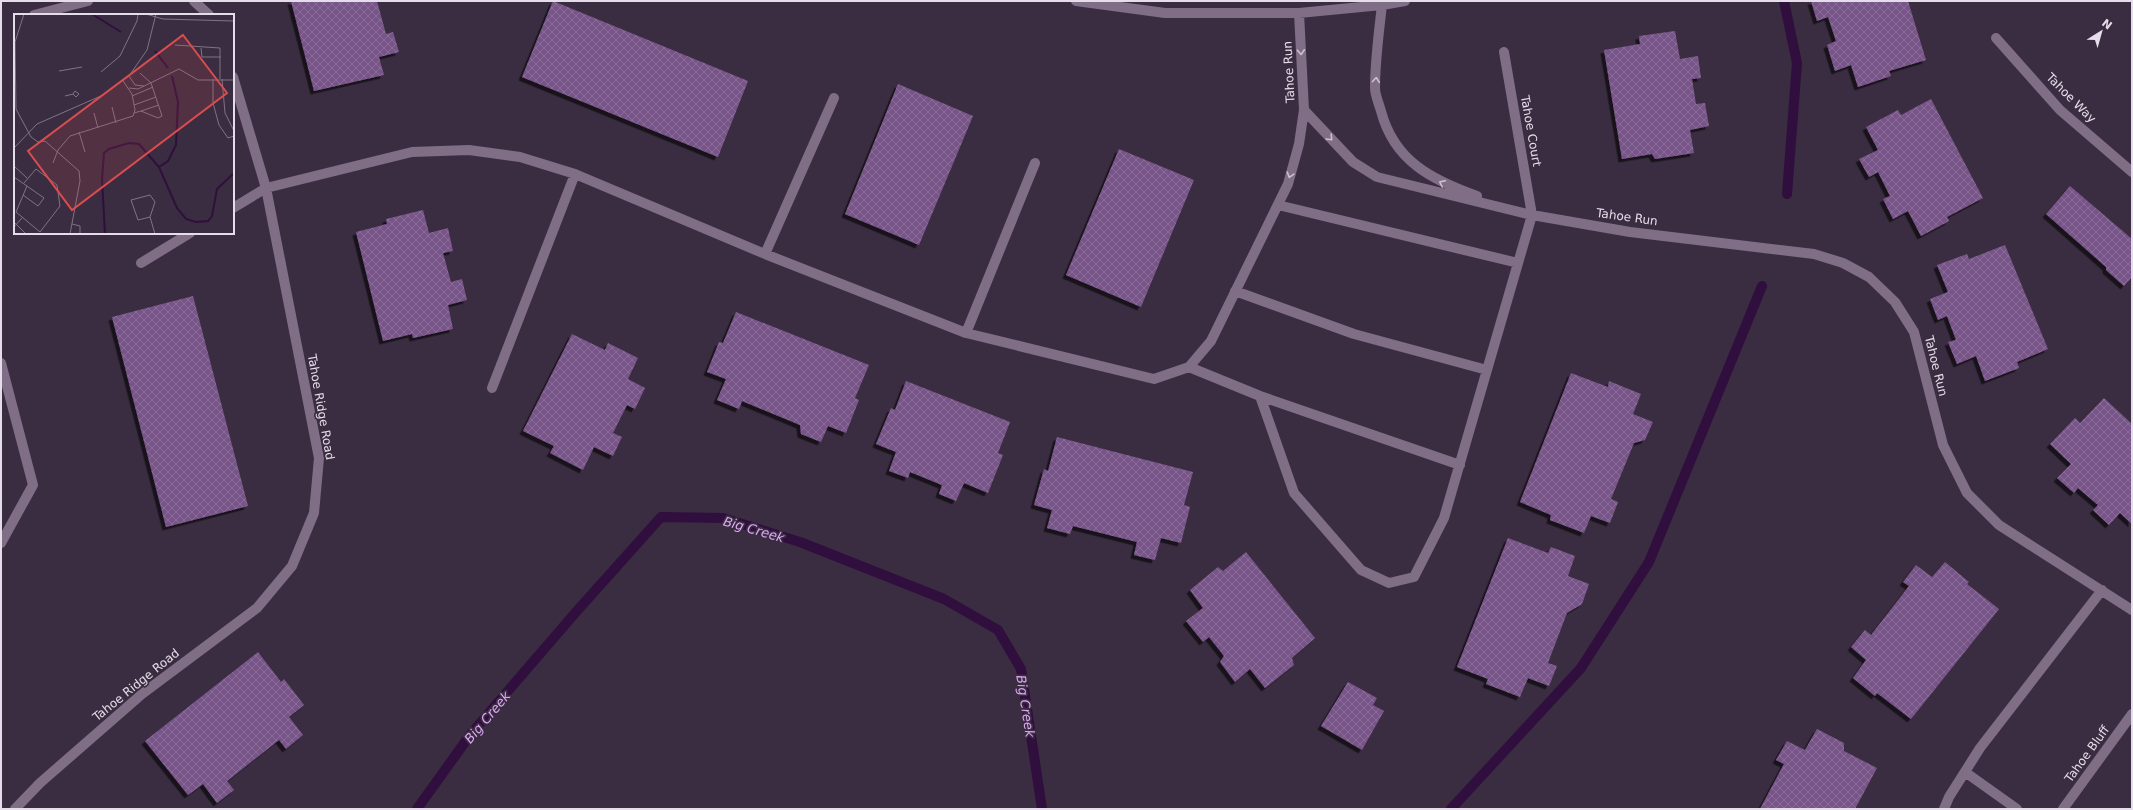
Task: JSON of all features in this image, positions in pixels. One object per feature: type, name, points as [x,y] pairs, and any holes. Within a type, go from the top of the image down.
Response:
[{"type":"street","points":[[38,14],[88,1]]},
{"type":"street","points":[[194,1],[208,14]]},
{"type":"street","points":[[1076,1],[1166,13],[1298,13],[1382,5],[1405,1]]},
{"type":"street","name":"Tahoe Run","points":[[1382,5],[1375,89],[1385,124],[1401,151],[1421,171],[1444,184],[1532,215]]},
{"type":"street","name":"Tahoe Run","points":[[1298,13],[1304,110],[1353,162],[1377,177],[1532,215],[1630,232],[1814,254],[1844,263],[1869,277],[1895,302],[1914,332],[1943,445],[1967,493],[1999,525],[2132,610]]},
{"type":"street","name":"Tahoe Way","points":[[1996,38],[2060,110],[2132,172]]},
{"type":"street","name":"Tahoe Court","points":[[1504,52],[1532,215]]},
{"type":"street","name":"Tahoe Ridge Road","points":[[15,809],[40,783],[142,694],[257,608],[292,566],[314,513],[319,458],[266,188],[234,81]]},
{"type":"street","points":[[765,254],[834,98]]},
{"type":"street","points":[[234,207],[266,188],[412,152],[469,150],[520,157],[575,174],[765,254],[966,333],[1154,379],[1189,367],[1211,341],[1288,184],[1299,144],[1304,110]]},
{"type":"street","points":[[966,333],[1035,164]]},
{"type":"street","points":[[492,388],[575,174]]},
{"type":"street","points":[[1278,205],[1518,263]]},
{"type":"street","points":[[1260,396],[1294,493],[1361,570],[1389,583],[1414,576],[1444,518],[1532,215]]},
{"type":"street","points":[[141,263],[188,234]]},
{"type":"street","points":[[1235,291],[1354,334],[1488,370]]},
{"type":"street","points":[[1,363],[33,485],[1,543]]},
{"type":"street","points":[[1189,367],[1260,396],[1460,465]]},
{"type":"street","points":[[1944,809],[1949,797],[1980,748],[2102,590]]},
{"type":"street","name":"Tahoe Bluff","points":[[2063,809],[2132,714]]},
{"type":"street","points":[[1965,772],[2017,809]]},
{"type":"building","points":[[291,1],[377,1],[386,34],[393,32],[399,52],[379,57],[384,75],[314,91]]},
{"type":"building","points":[[553,1],[748,81],[718,157],[522,77]]},
{"type":"building","points":[[1811,1],[1908,1],[1926,60],[1889,71],[1891,76],[1858,87],[1851,65],[1835,71],[1827,45],[1836,41],[1828,17],[1817,21]]},
{"type":"building","points":[[1675,31],[1680,59],[1698,56],[1701,78],[1692,79],[1696,104],[1705,103],[1709,126],[1690,130],[1694,153],[1655,159],[1652,154],[1622,159],[1604,50],[1640,44],[1639,36]]},
{"type":"building","points":[[898,84],[973,116],[919,245],[845,214]]},
{"type":"building","points":[[1931,99],[1983,198],[1947,217],[1949,221],[1921,236],[1908,211],[1893,219],[1883,199],[1890,196],[1878,172],[1869,177],[1859,159],[1878,150],[1866,127],[1898,110],[1901,115]]},
{"type":"building","points":[[1119,149],[1194,180],[1141,307],[1066,275]]},
{"type":"building","points":[[2070,186],[2132,239],[2132,277],[2124,286],[2106,270],[2106,267],[2046,214]]},
{"type":"building","points":[[423,210],[429,233],[448,228],[453,251],[443,253],[451,282],[462,279],[467,300],[448,305],[453,329],[413,338],[412,334],[383,341],[356,232],[387,224],[386,219]]},
{"type":"building","points":[[2005,245],[2048,349],[2017,362],[2019,368],[1985,381],[1976,356],[1957,364],[1948,342],[1956,340],[1947,316],[1938,320],[1930,299],[1948,292],[1937,265],[1967,254],[1969,259]]},
{"type":"building","points":[[193,296],[248,506],[166,527],[112,317]]},
{"type":"building","points":[[736,312],[869,365],[855,398],[859,400],[846,433],[828,426],[821,442],[801,434],[800,425],[742,401],[739,409],[717,400],[726,379],[707,372],[719,342],[723,343]]},
{"type":"building","points":[[572,334],[605,350],[608,343],[638,358],[628,379],[645,388],[635,409],[627,405],[613,433],[622,437],[613,456],[594,447],[583,470],[550,453],[554,446],[523,431]]},
{"type":"building","points":[[1571,373],[1608,387],[1609,381],[1641,394],[1633,414],[1653,422],[1645,440],[1634,443],[1611,499],[1618,502],[1610,523],[1591,516],[1584,533],[1550,520],[1551,515],[1520,502]]},
{"type":"building","points":[[906,381],[1010,422],[998,453],[1003,455],[988,493],[964,483],[956,501],[939,494],[942,485],[910,472],[908,478],[889,471],[896,452],[876,444],[891,408],[895,410]]},
{"type":"building","points":[[2104,398],[2132,424],[2132,524],[2120,513],[2109,525],[2093,510],[2098,505],[2078,488],[2074,493],[2057,478],[2071,464],[2050,444],[2075,418],[2080,423]]},
{"type":"building","points":[[1057,437],[1193,472],[1184,505],[1190,507],[1181,543],[1161,538],[1155,560],[1134,555],[1137,542],[1073,526],[1070,534],[1047,528],[1052,510],[1034,505],[1044,469],[1048,471]]},
{"type":"building","points":[[1508,538],[1548,553],[1551,547],[1575,556],[1568,576],[1589,584],[1582,604],[1567,613],[1548,663],[1557,666],[1549,686],[1528,678],[1520,697],[1486,684],[1488,679],[1457,667]]},
{"type":"building","points":[[1246,552],[1315,638],[1292,658],[1294,665],[1265,688],[1250,669],[1235,682],[1220,662],[1224,656],[1209,637],[1203,642],[1186,621],[1203,608],[1190,590],[1218,567],[1223,571]]},
{"type":"building","points":[[1945,562],[1969,582],[1967,584],[1999,609],[1911,719],[1877,693],[1875,696],[1853,678],[1866,660],[1851,647],[1865,630],[1871,635],[1909,586],[1903,582],[1916,565],[1932,577]]},
{"type":"building","points":[[258,652],[281,682],[284,679],[304,705],[289,717],[303,735],[286,749],[279,740],[227,781],[234,790],[217,803],[203,784],[188,795],[145,741]]},
{"type":"building","points":[[1348,682],[1377,698],[1373,705],[1384,711],[1362,750],[1321,726]]},
{"type":"building","points":[[1817,729],[1844,743],[1844,751],[1877,768],[1855,809],[1760,809],[1784,764],[1776,760],[1787,741],[1805,750]]},
{"type":"waterway","points":[[1784,1],[1797,63],[1787,194]]},
{"type":"waterway","points":[[1451,809],[1581,668],[1649,562],[1762,286]]},
{"type":"waterway","name":"Big Creek","points":[[417,809],[470,735],[576,612],[661,517],[723,518],[800,542],[944,599],[998,630],[1021,669],[1042,809]]}]
